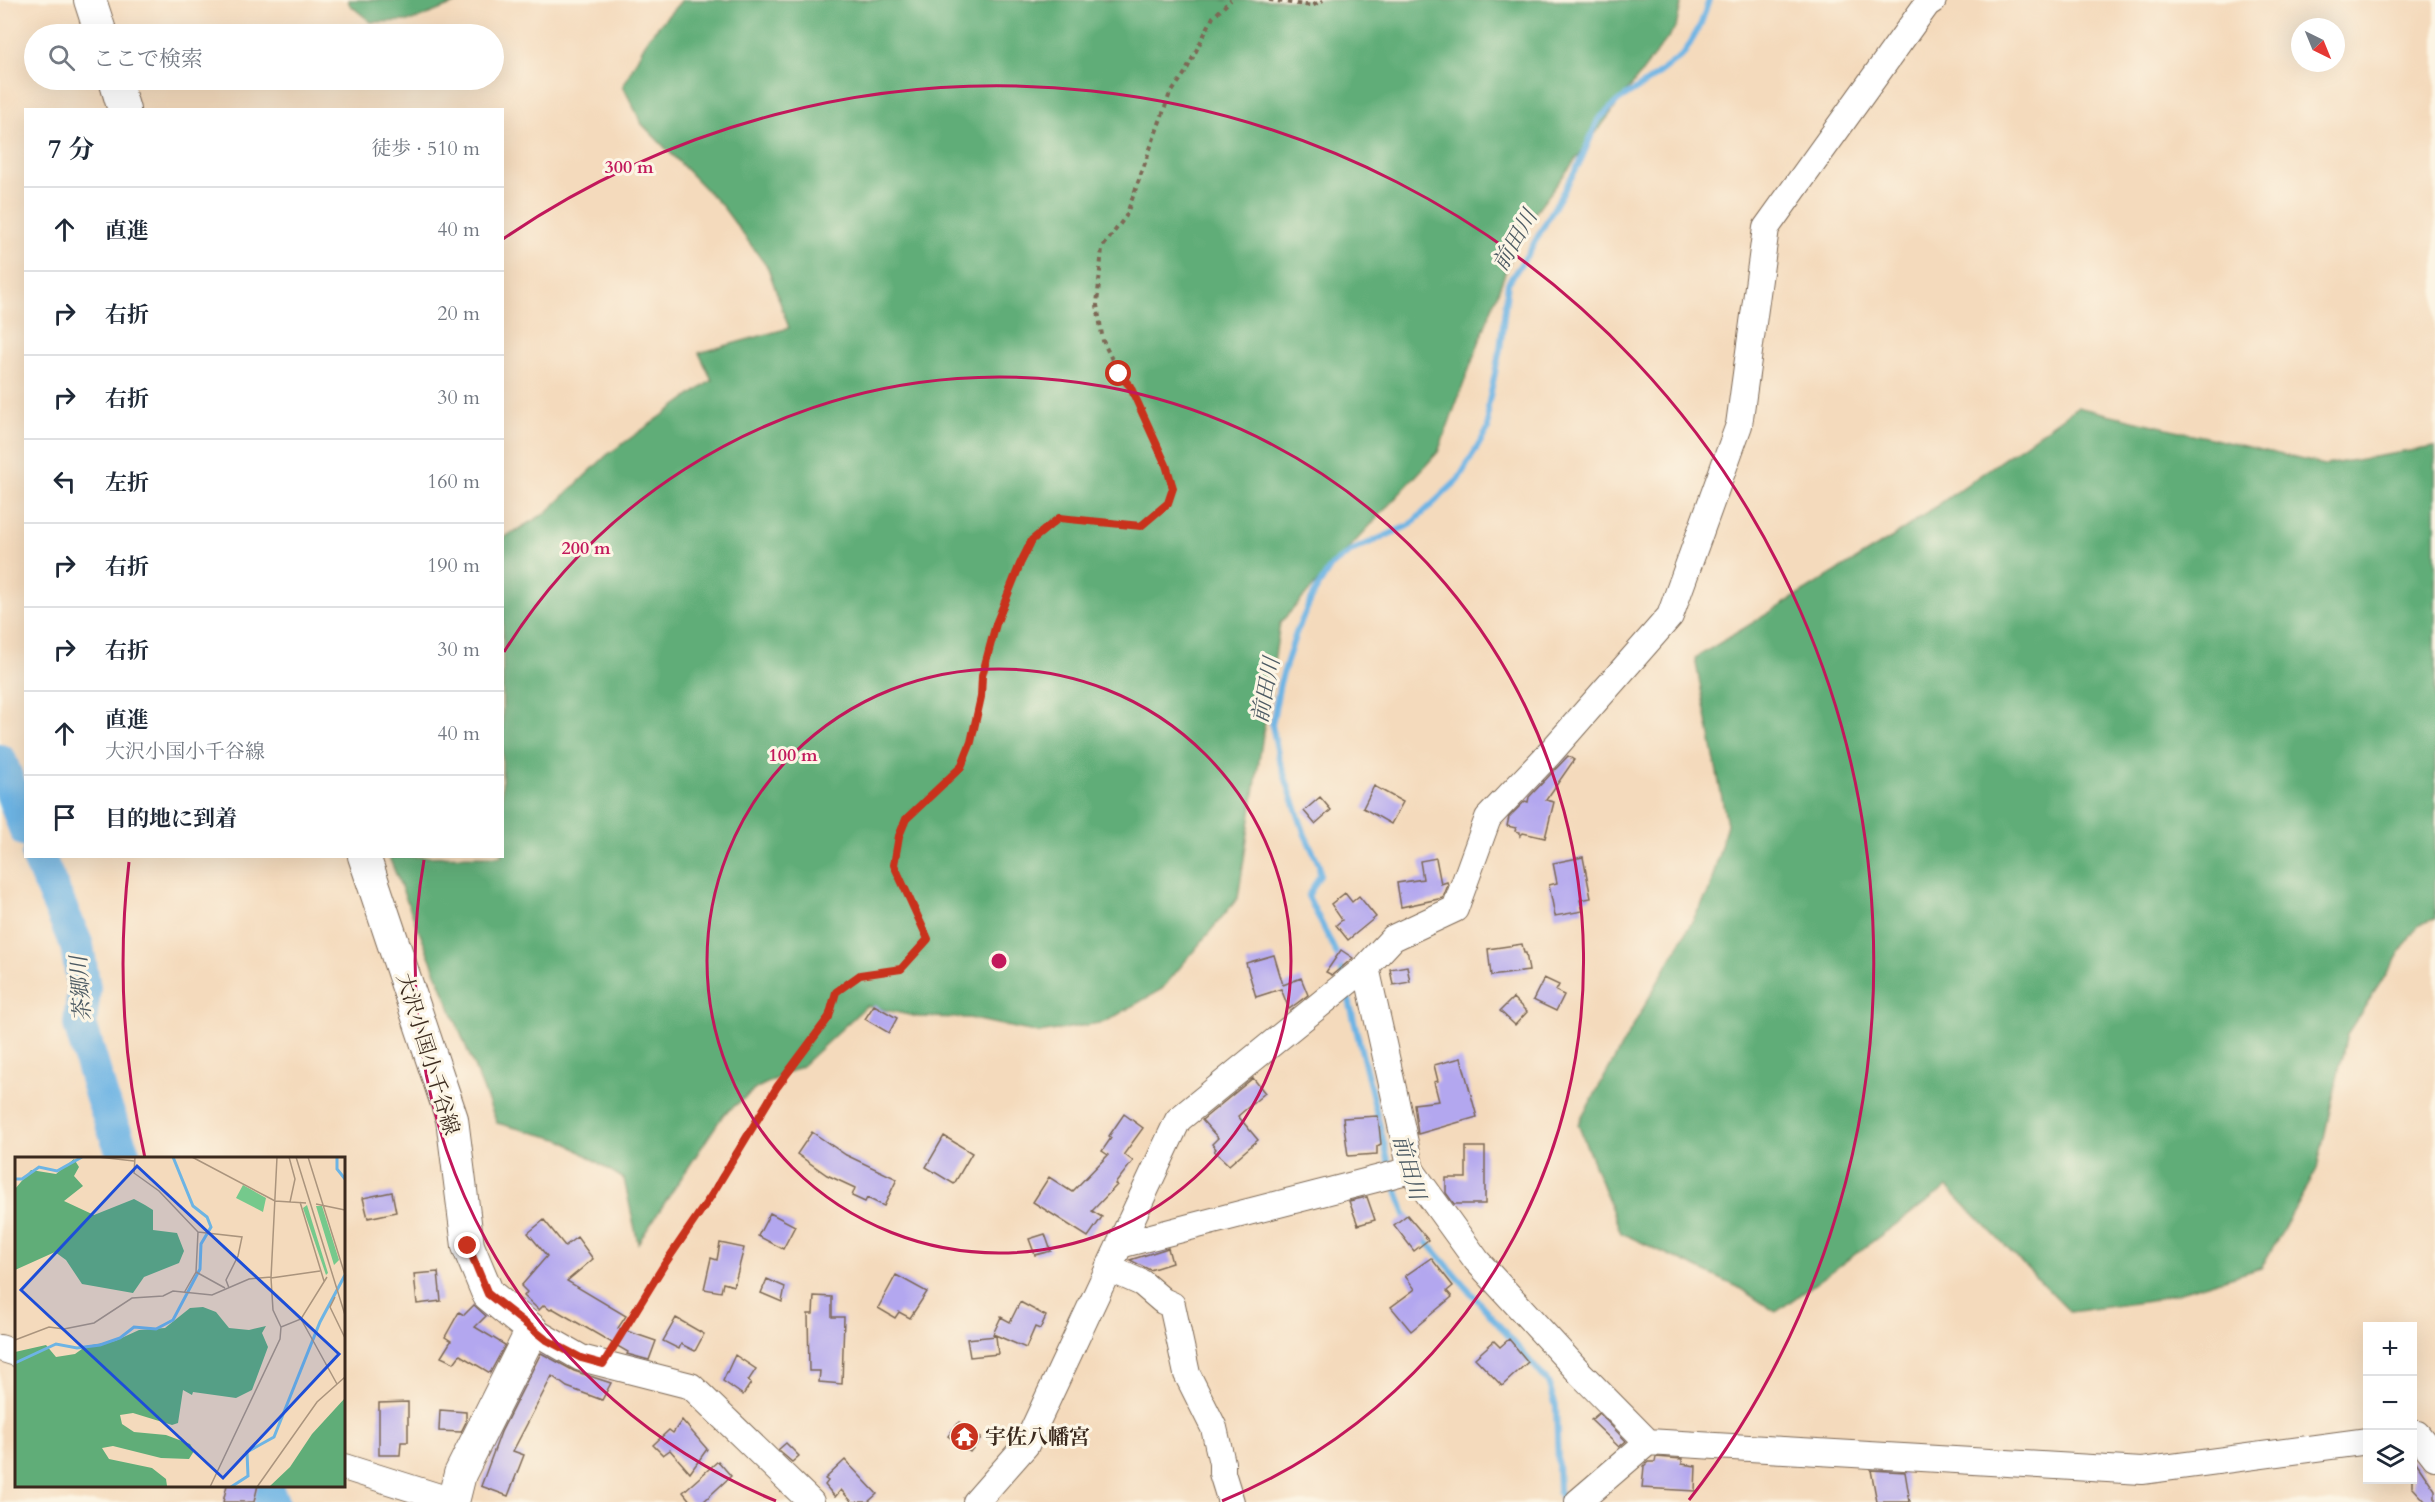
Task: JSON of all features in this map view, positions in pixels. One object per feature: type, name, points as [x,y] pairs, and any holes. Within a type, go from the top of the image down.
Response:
[{"type":"main road","points":[[90,0],[98,24]]},
{"type":"main road","points":[[118,90],[123,108]]},
{"type":"main road","name":"大沢小国小千谷線","points":[[365,858],[452,1119],[468,1246],[488,1294],[532,1330]]},
{"type":"main road","points":[[453,1501],[460,1474],[532,1330]]},
{"type":"street","points":[[976,1502],[1026,1445],[1178,1120],[1366,967],[1393,938],[1455,909],[1488,818],[1549,754],[1670,616],[1739,425],[1766,228],[1920,14],[1933,0]]},
{"type":"street","points":[[1366,967],[1411,1170],[1477,1261],[1580,1373],[1648,1442],[2142,1471],[2363,1442]]},
{"type":"street","points":[[1120,1245],[1411,1170]]},
{"type":"street","points":[[1108,1268],[1142,1283],[1163,1301],[1172,1305],[1187,1374],[1214,1428],[1222,1473],[1231,1502]]},
{"type":"street","points":[[532,1330],[581,1358],[691,1386],[811,1502]]},
{"type":"street","points":[[0,1348],[15,1353]]},
{"type":"street","points":[[2417,1434],[2435,1456]]},
{"type":"street","points":[[1578,1502],[1648,1442]]},
{"type":"street","points":[[345,1467],[453,1501]]},
{"type":"path","points":[[603,1364],[664,1265],[711,1196],[777,1087],[829,1017],[836,992],[860,975],[901,969],[928,939],[894,865],[899,836],[906,819],[961,767],[971,742],[981,697],[982,676],[996,624],[1032,540],[1059,518],[1141,526],[1168,503],[1173,488],[1166,465],[1130,386],[1119,374],[1104,341],[1097,304],[1102,248],[1126,216],[1169,96],[1185,73],[1213,17],[1231,0]]},
{"type":"path","points":[[1269,0],[1312,6],[1323,0]]},
{"type":"green space","points":[[348,0],[464,0],[412,21],[371,22],[350,5]]},
{"type":"green space","points":[[682,0],[1682,0],[1676,27],[1520,233],[1438,452],[1280,623],[1238,898],[1162,989],[1105,1022],[1039,1033],[969,1018],[919,1017],[866,1006],[802,1066],[757,1088],[723,1115],[638,1243],[624,1179],[562,1140],[497,1123],[389,858],[504,858],[504,537],[546,513],[607,455],[712,380],[699,353],[789,328],[768,268],[723,207],[642,124],[623,86],[648,38]]},
{"type":"green space","points":[[2077,407],[2325,465],[2435,447],[2435,919],[2418,925],[2347,1034],[2317,1169],[2261,1268],[2150,1301],[2070,1312],[1947,1187],[1776,1312],[1738,1287],[1621,1233],[1578,1124],[1709,891],[1727,824],[1695,658],[1891,538]]},
{"type":"building","points":[[1568,756],[1574,760],[1546,800],[1554,802],[1545,838],[1523,833],[1520,836],[1520,832],[1515,831],[1516,828],[1507,826],[1509,817],[1525,801],[1528,802],[1529,797]]},
{"type":"building","points":[[1374,786],[1403,802],[1391,824],[1363,808]]},
{"type":"building","points":[[1320,797],[1331,810],[1315,824],[1304,811]]},
{"type":"building","points":[[1583,857],[1591,898],[1580,900],[1583,911],[1555,916],[1549,885],[1557,883],[1553,863]]},
{"type":"building","points":[[1436,858],[1441,884],[1447,882],[1448,885],[1443,898],[1401,907],[1397,883],[1423,879],[1420,861]]},
{"type":"building","points":[[1345,893],[1352,902],[1359,896],[1376,917],[1348,940],[1336,925],[1342,920],[1331,904]]},
{"type":"building","points":[[1522,944],[1529,971],[1491,976],[1488,949]]},
{"type":"building","points":[[1341,950],[1353,958],[1332,975],[1326,972]]},
{"type":"building","points":[[1274,955],[1283,985],[1301,978],[1308,995],[1289,1009],[1281,989],[1256,997],[1246,963]]},
{"type":"building","points":[[1407,966],[1410,982],[1393,985],[1390,969]]},
{"type":"building","points":[[1544,978],[1559,985],[1556,991],[1564,995],[1556,1011],[1533,1000]]},
{"type":"building","points":[[1513,998],[1527,1012],[1515,1025],[1500,1011]]},
{"type":"building","points":[[874,1005],[897,1018],[889,1033],[865,1019]]},
{"type":"building","points":[[1461,1058],[1477,1117],[1418,1134],[1414,1104],[1439,1101],[1434,1082],[1438,1081],[1434,1065]]},
{"type":"building","points":[[1253,1078],[1265,1093],[1238,1116],[1258,1140],[1229,1165],[1214,1151],[1216,1149],[1212,1144],[1218,1138],[1202,1120]]},
{"type":"building","points":[[1124,1114],[1143,1128],[1124,1154],[1133,1161],[1115,1184],[1117,1185],[1092,1211],[1102,1217],[1088,1237],[1033,1202],[1049,1177],[1072,1192],[1108,1155],[1102,1151]]},
{"type":"building","points":[[1378,1116],[1381,1144],[1377,1146],[1377,1154],[1348,1156],[1343,1118]]},
{"type":"building","points":[[812,1132],[846,1155],[897,1179],[884,1206],[867,1198],[865,1202],[852,1196],[855,1188],[827,1175],[797,1154]]},
{"type":"building","points":[[944,1136],[972,1153],[954,1184],[926,1167]]},
{"type":"building","points":[[1466,1147],[1485,1147],[1485,1204],[1454,1204],[1446,1193],[1446,1178],[1466,1178]]},
{"type":"building","points":[[392,1192],[396,1212],[368,1218],[363,1198]]},
{"type":"building","points":[[1367,1197],[1375,1220],[1358,1225],[1349,1201]]},
{"type":"building","points":[[770,1213],[795,1226],[783,1249],[758,1236]]},
{"type":"building","points":[[1407,1215],[1428,1240],[1414,1251],[1394,1225]]},
{"type":"building","points":[[544,1220],[565,1246],[577,1237],[593,1259],[567,1281],[626,1316],[618,1328],[656,1341],[649,1360],[627,1354],[628,1352],[552,1308],[550,1310],[544,1305],[539,1310],[524,1296],[527,1292],[521,1286],[547,1256],[528,1233]]},
{"type":"building","points":[[1045,1234],[1051,1251],[1035,1255],[1029,1239]]},
{"type":"building","points":[[720,1243],[744,1248],[734,1286],[723,1283],[721,1292],[704,1289],[711,1258],[717,1260]]},
{"type":"building","points":[[1168,1248],[1172,1263],[1150,1270],[1130,1260]]},
{"type":"building","points":[[1431,1258],[1453,1286],[1447,1291],[1452,1297],[1411,1331],[1391,1307],[1415,1289],[1405,1276]]},
{"type":"building","points":[[438,1272],[441,1301],[417,1304],[414,1274]]},
{"type":"building","points":[[896,1275],[927,1292],[910,1318],[899,1312],[895,1318],[878,1308]]},
{"type":"building","points":[[767,1279],[785,1287],[782,1302],[761,1293]]},
{"type":"building","points":[[814,1296],[832,1297],[832,1317],[844,1317],[842,1384],[819,1382],[820,1371],[809,1371],[808,1314],[813,1314]]},
{"type":"building","points":[[1020,1302],[1046,1316],[1040,1329],[1035,1327],[1026,1348],[993,1334],[1001,1317],[1010,1322]]},
{"type":"building","points":[[474,1305],[486,1316],[475,1327],[505,1345],[490,1373],[460,1355],[454,1363],[441,1357],[451,1341],[445,1337],[459,1312],[464,1315]]},
{"type":"building","points":[[676,1318],[704,1334],[695,1351],[681,1344],[679,1349],[663,1341]]},
{"type":"building","points":[[996,1336],[998,1354],[970,1357],[967,1339]]},
{"type":"building","points":[[1509,1339],[1528,1362],[1502,1386],[1475,1358],[1494,1341],[1500,1347]]},
{"type":"building","points":[[541,1353],[574,1371],[611,1383],[602,1400],[567,1387],[552,1376],[513,1451],[524,1455],[508,1496],[481,1486],[501,1432]]},
{"type":"building","points":[[735,1355],[756,1369],[743,1395],[723,1381]]},
{"type":"building","points":[[408,1402],[408,1442],[401,1442],[400,1455],[379,1455],[379,1403]]},
{"type":"building","points":[[440,1410],[466,1412],[466,1422],[461,1432],[439,1431]]},
{"type":"building","points":[[1599,1413],[1626,1441],[1619,1447],[1591,1420]]},
{"type":"building","points":[[682,1420],[707,1449],[690,1473],[670,1450],[663,1455],[653,1445],[669,1430],[673,1433]]},
{"type":"building","name":"宇佐八幡宮","points":[[959,1422],[981,1438],[970,1452],[948,1436]]},
{"type":"building","points":[[786,1443],[799,1456],[792,1462],[778,1450]]},
{"type":"building","points":[[1656,1457],[1682,1459],[1682,1464],[1696,1466],[1695,1491],[1642,1488],[1644,1466],[1648,1462],[1655,1462]]},
{"type":"building","points":[[845,1460],[877,1494],[868,1502],[852,1502],[841,1490],[835,1497],[825,1485],[828,1481],[825,1479]]},
{"type":"building","points":[[718,1461],[731,1476],[703,1502],[691,1502],[683,1492]]},
{"type":"building","points":[[2417,1463],[2435,1490],[2435,1502],[2426,1502],[2412,1487],[2412,1484],[2417,1484]]},
{"type":"building","points":[[1871,1470],[1905,1472],[1910,1502],[1877,1502]]},
{"type":"building","points":[[227,1487],[258,1487],[254,1502],[223,1502]]},
{"type":"waterway","name":"前田川","points":[[1343,976],[1339,959],[1308,896],[1320,875],[1319,864],[1305,835],[1279,759],[1272,725],[1280,683],[1296,633],[1313,595],[1331,566],[1353,550],[1410,525],[1458,480],[1488,429],[1488,406],[1500,349],[1508,283],[1529,252],[1580,162],[1598,120],[1618,101],[1684,54],[1700,26],[1709,0]]},
{"type":"waterway","name":"茶郷川","points":[[0,761],[24,825]]},
{"type":"waterway","name":"茶郷川","points":[[39,858],[77,946],[84,988],[80,1024],[102,1098],[125,1157]]},
{"type":"waterway","name":"前田川","points":[[1347,992],[1390,1168]]},
{"type":"waterway","name":"前田川","points":[[1394,1181],[1405,1215],[1410,1221]]},
{"type":"waterway","name":"前田川","points":[[1422,1236],[1548,1382],[1556,1406],[1559,1491],[1563,1502]]},
{"type":"waterway","name":"茶郷川","points":[[265,1487],[272,1502]]},
{"type":"place","name":"宇佐八幡宮","points":[[964,1437]]},
{"type":"route","points":[[468,1246],[488,1294],[545,1339],[581,1358],[603,1364],[664,1265],[711,1196],[777,1087],[829,1017],[836,992],[860,975],[901,969],[928,939],[894,865],[899,836],[906,819],[961,767],[971,742],[981,697],[982,676],[996,624],[1032,540],[1059,518],[1141,526],[1168,503],[1173,488],[1166,465],[1130,386],[1119,374]]}]
